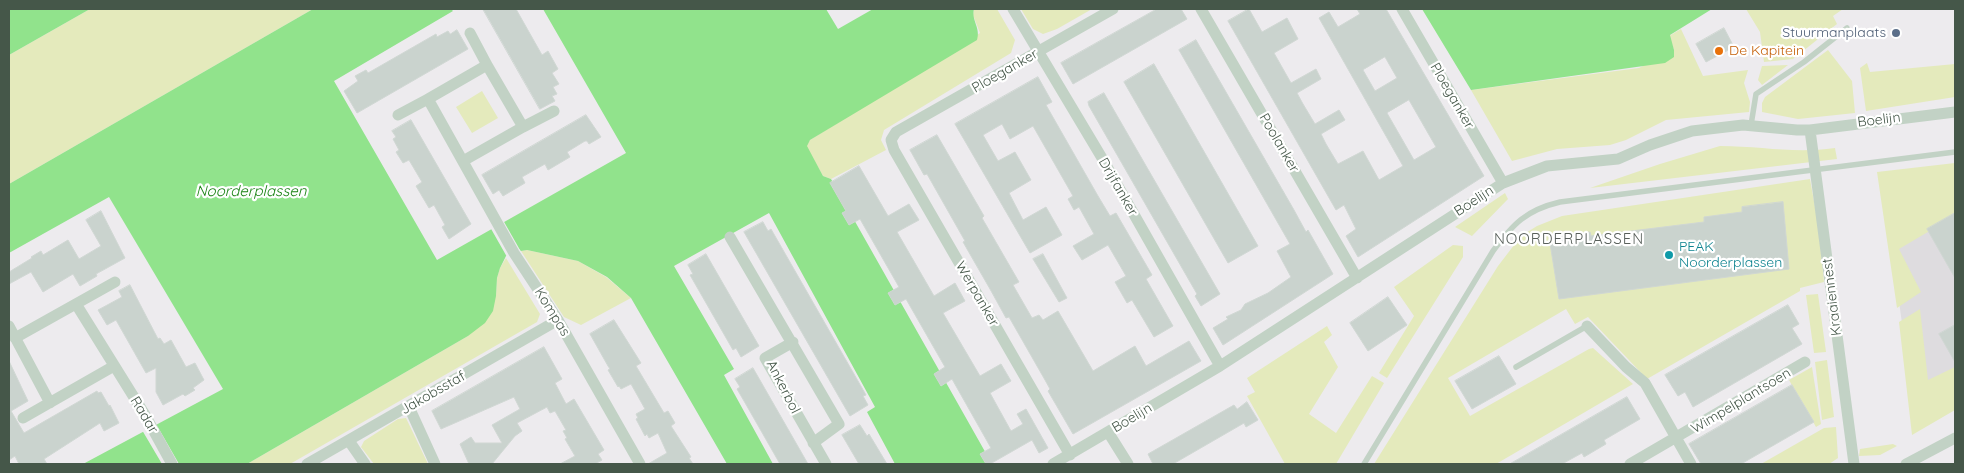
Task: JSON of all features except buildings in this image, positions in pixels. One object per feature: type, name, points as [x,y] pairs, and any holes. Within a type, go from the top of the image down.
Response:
[{"type":"street","name":"Drijfanker","points":[[1013,9],[1220,366]]},
{"type":"street","name":"Ploeganker","points":[[896,132],[1113,9]]},
{"type":"street","name":"Poolanker","points":[[1201,9],[1356,278]]},
{"type":"street","name":"Ploeganker","points":[[1402,9],[1503,183]]},
{"type":"street","points":[[470,33],[523,127]]},
{"type":"street","points":[[398,114],[487,65]]},
{"type":"street","name":"Kompas","points":[[428,99],[514,253],[558,320],[640,464]]},
{"type":"street","points":[[463,161],[554,111]]},
{"type":"street","name":"Boelijn","points":[[1053,464],[1220,366],[1503,183],[1547,166],[1618,159],[1650,145],[1692,132],[1743,124],[1810,130],[1955,112]]},
{"type":"street","name":"Kraaiennest","points":[[1810,130],[1854,464]]},
{"type":"street","name":"Werpanker","points":[[896,132],[891,140],[894,150],[1070,455]]},
{"type":"street","points":[[730,237],[793,342],[839,424],[813,443]]},
{"type":"street","points":[[15,338],[115,282]]},
{"type":"street","name":"Radar","points":[[76,304],[145,415],[172,464]]},
{"type":"street","name":"Jakobsstaf","points":[[308,464],[558,320]]},
{"type":"street","points":[[9,326],[50,403]]},
{"type":"street","name":"Wimpelplantsoen","points":[[1587,326],[1626,367],[1645,383],[1691,464]]},
{"type":"street","name":"Ankerbol","points":[[793,342],[765,358],[826,464]]},
{"type":"street","name":"Wimpelplantsoen","points":[[1630,464],[1676,439],[1805,362]]},
{"type":"street","points":[[23,418],[114,366]]},
{"type":"street","points":[[409,407],[436,464]]},
{"type":"street","points":[[1108,432],[1128,464]]},
{"type":"street","points":[[1906,464],[1955,438]]},
{"type":"street","points":[[349,441],[365,464]]},
{"type":"lane","points":[[1751,125],[1756,94],[1804,62],[1847,28]]},
{"type":"lane","points":[[1364,464],[1511,226],[1541,206],[1560,202],[1955,152]]},
{"type":"lane","name":"Wimpelplantsoen","points":[[1516,367],[1587,326]]},
{"type":"shaded area","points":[[90,9],[313,9],[9,184],[9,55]]},
{"type":"shaded area","points":[[974,9],[997,9],[1015,40],[1011,53],[884,130],[881,140],[886,150],[831,179],[823,176],[806,146],[810,140],[980,33],[973,15]]},
{"type":"shaded area","points":[[1021,9],[1092,9],[1057,29],[1043,34],[1033,29]]},
{"type":"shaded area","points":[[1746,9],[1843,9],[1833,16],[1837,24],[1793,59],[1764,62],[1760,32]]},
{"type":"shaded area","points":[[1681,29],[1703,76],[1748,70],[1744,83],[1750,102],[1749,112],[1666,120],[1626,140],[1610,145],[1557,149],[1512,161],[1471,90],[1639,68],[1674,50],[1669,36]]},
{"type":"shaded area","points":[[1828,50],[1852,81],[1855,113],[1798,119],[1762,112],[1762,103],[1765,97]]},
{"type":"shaded area","points":[[1867,63],[1870,72],[1955,64],[1955,97],[1866,111],[1860,68]]},
{"type":"shaded area","points":[[1788,65],[1762,85],[1758,80],[1762,66]]},
{"type":"shaded area","points":[[482,91],[498,118],[472,133],[456,107]]},
{"type":"shaded area","points":[[1720,146],[1791,150],[1835,148],[1837,159],[1590,188],[1660,164]]},
{"type":"shaded area","points":[[1955,163],[1955,216],[1899,249],[1921,292],[1897,308],[1877,172]]},
{"type":"shaded area","points":[[1955,168],[1955,402],[1916,425],[1882,178]]},
{"type":"shaded area","points":[[1810,179],[1818,224],[1824,282],[1800,288],[1800,291],[1647,379],[1588,317],[1575,324],[1566,309],[1448,378],[1470,416],[1593,348],[1633,384],[1496,464],[1374,464],[1498,266],[1521,236],[1537,226],[1562,216]]},
{"type":"shaded area","points":[[1505,193],[1508,199],[1472,236],[1455,227]]},
{"type":"shaded area","points":[[1453,245],[1463,246],[1463,257],[1387,378],[1379,373],[1414,316],[1394,287]]},
{"type":"shaded area","points":[[527,250],[578,261],[606,277],[631,298],[581,325],[564,317],[521,251]]},
{"type":"shaded area","points":[[506,258],[540,314],[537,322],[290,464],[247,464],[468,336],[496,296],[497,278]]},
{"type":"shaded area","points":[[1818,294],[1826,352],[1814,353],[1806,295]]},
{"type":"shaded area","points":[[1920,309],[1928,380],[1955,367],[1955,410],[1912,435],[1899,322]]},
{"type":"shaded area","points":[[1327,326],[1332,335],[1324,342],[1338,367],[1309,414],[1336,433],[1372,376],[1384,383],[1336,464],[1285,464],[1247,396],[1255,392],[1247,378]]},
{"type":"shaded area","points":[[1827,360],[1834,417],[1822,420],[1815,362]]},
{"type":"shaded area","points":[[1812,367],[1821,424],[1816,427],[1789,380]]},
{"type":"shaded area","points":[[406,418],[428,464],[374,464],[361,447],[364,441],[398,419]]},
{"type":"shaded area","points":[[1836,427],[1838,458],[1829,464],[1761,464],[1824,428]]},
{"type":"shaded area","points":[[1893,444],[1897,446],[1880,455],[1859,456],[1860,449]]},
{"type":"water","points":[[9,9],[90,9],[9,55]]},
{"type":"water","name":"Noorderplassen","points":[[313,9],[451,9],[453,11],[334,81],[437,260],[626,153],[543,9],[826,9],[838,29],[873,9],[974,9],[973,13],[978,32],[977,40],[810,140],[807,146],[823,176],[831,179],[992,464],[895,464],[867,412],[875,407],[769,213],[674,266],[734,369],[724,375],[773,464],[727,464],[631,298],[607,277],[578,261],[527,250],[521,251],[519,249],[506,256],[500,268],[493,311],[485,323],[468,336],[247,464],[83,464],[223,389],[109,197],[9,253],[9,184]]},
{"type":"water","points":[[1422,9],[1712,9],[1670,35],[1674,57],[1665,63],[1471,90]]},
{"type":"pier","points":[[503,220],[520,250],[507,257],[490,227]]},
{"type":"pier","points":[[155,422],[179,464],[162,464],[142,430]]},
{"type":"place","name":"Stuurmanplaats","points":[[1896,33]]},
{"type":"place","name":"De Kapitein","points":[[1719,51]]},
{"type":"place","name":"PEAK Noorderplassen","points":[[1669,255]]},
{"type":"district","name":"NOORDERPLASSEN","points":[[1569,239]]}]
